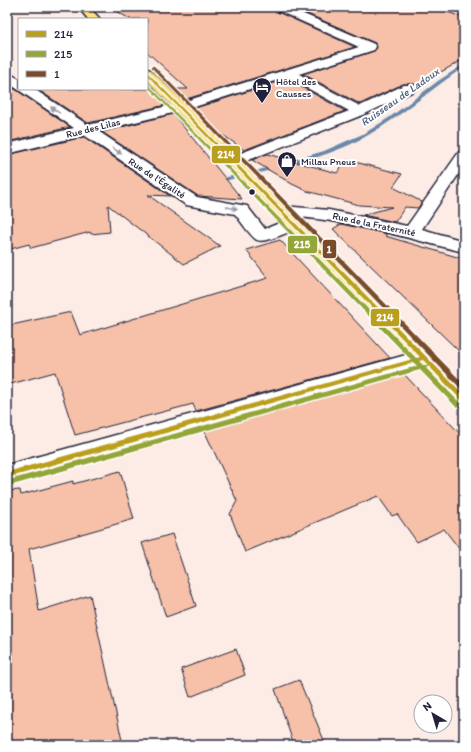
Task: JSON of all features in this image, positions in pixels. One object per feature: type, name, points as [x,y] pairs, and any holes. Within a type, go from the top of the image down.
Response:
[{"type":"main road","points":[[83,7],[93,18]]},
{"type":"main road","points":[[148,74],[289,217],[464,399]]},
{"type":"street","name":"Rue des Lilas","points":[[7,149],[180,107],[370,47],[278,7]]},
{"type":"street","points":[[288,73],[360,111]]},
{"type":"street","points":[[7,76],[18,84]]},
{"type":"street","points":[[233,161],[360,111],[409,88]]},
{"type":"street","name":"Rue de l'Égalité","points":[[26,90],[192,200],[242,210],[262,236],[289,217]]},
{"type":"street","points":[[411,232],[464,155]]},
{"type":"street","name":"Rue de la Fraternité","points":[[289,217],[338,215],[464,246]]},
{"type":"street","points":[[7,475],[424,358]]},
{"type":"building","points":[[109,7],[272,7],[273,10],[355,47],[183,100],[172,89],[188,89],[148,53],[148,18],[128,18]]},
{"type":"building","points":[[291,7],[434,7],[464,18],[464,59],[416,86],[414,84],[403,84],[360,104],[303,74],[374,51],[377,48],[375,43]]},
{"type":"building","points":[[287,79],[345,111],[244,150],[205,122],[192,109]]},
{"type":"building","points":[[7,89],[15,89],[70,127],[7,142]]},
{"type":"building","points":[[153,89],[166,105],[88,123],[38,90]]},
{"type":"building","points":[[173,114],[242,199],[198,196],[102,132]]},
{"type":"building","points":[[84,137],[170,196],[148,195],[220,246],[184,264],[108,205],[110,232],[91,234],[90,232],[31,248],[29,244],[7,250],[7,155]]},
{"type":"building","points":[[267,154],[337,173],[347,160],[402,174],[393,187],[422,202],[418,208],[405,207],[395,222],[363,215],[392,207],[359,205],[307,191],[292,184],[252,160]]},
{"type":"building","points":[[341,224],[387,234],[385,236],[464,259],[464,356],[333,229]]},
{"type":"building","points":[[280,240],[390,358],[196,411],[193,404],[75,435],[55,372],[7,385],[7,326],[71,312],[80,335],[268,278],[246,250]]},
{"type":"building","points":[[403,373],[464,438],[464,555],[444,529],[417,542],[397,514],[392,516],[378,496],[245,552],[230,514],[237,501],[204,430]]},
{"type":"building","points":[[120,471],[134,519],[29,549],[39,611],[90,595],[123,745],[7,745],[7,491],[20,490],[21,495],[73,481],[73,484]]},
{"type":"building","points":[[172,534],[196,606],[166,617],[142,543]]},
{"type":"building","points":[[236,649],[245,675],[190,697],[181,669]]},
{"type":"building","points":[[299,680],[326,745],[294,745],[275,689]]},
{"type":"waterway","name":"Ruisseau de Ladoux","points":[[255,172],[298,161],[354,141],[392,118],[464,65]]},
{"type":"waterway","points":[[217,181],[238,176]]},
{"type":"transit line","name":"1","points":[[153,67],[464,388]]},
{"type":"transit line","name":"214","points":[[148,74],[464,399]]},
{"type":"transit line","name":"215","points":[[148,85],[458,405]]},
{"type":"transit line","name":"214","points":[[7,475],[424,358]]},
{"type":"transit line","name":"215","points":[[9,483],[426,366]]},
{"type":"place","name":"Hôtel des Causses","points":[[262,104]]},
{"type":"place","name":"Millau Pneus","points":[[287,178]]}]
